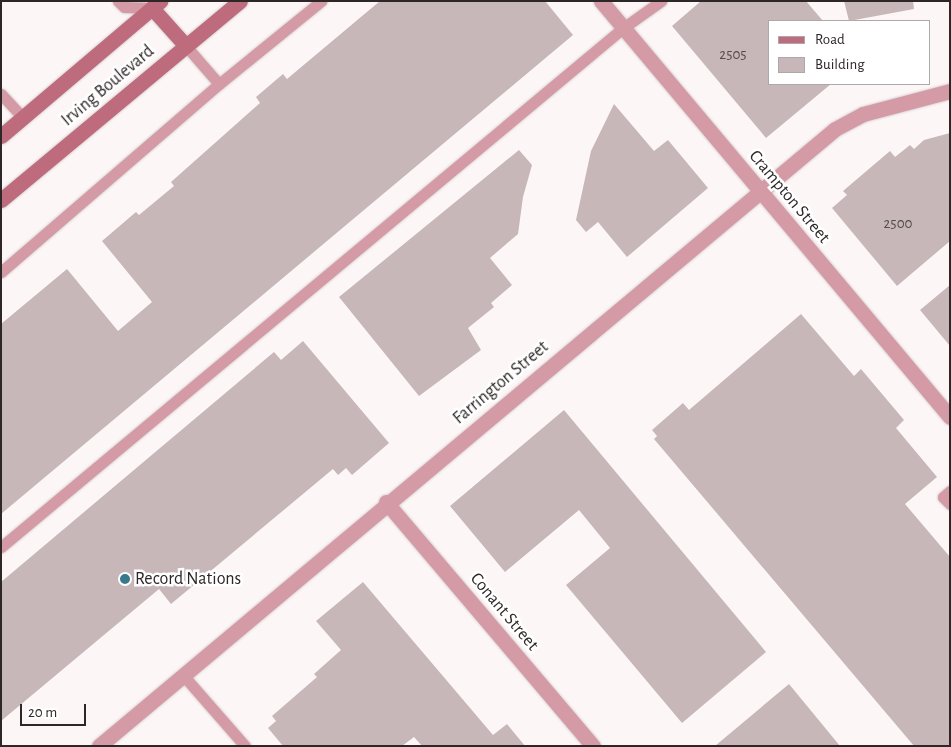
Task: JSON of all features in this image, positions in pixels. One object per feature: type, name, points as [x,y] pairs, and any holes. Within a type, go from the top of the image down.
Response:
[{"type":"main road","name":"Irving Boulevard","points":[[1,200],[240,1]]},
{"type":"main road","points":[[156,5],[186,46]]},
{"type":"main road","name":"Irving Boulevard","points":[[1,136],[156,5]]},
{"type":"street","name":"Crampton Street","points":[[601,1],[950,417]]},
{"type":"street","name":"Farrington Street","points":[[99,746],[386,502],[835,129],[863,114],[950,91]]},
{"type":"street","name":"Conant Street","points":[[386,502],[593,746]]},
{"type":"lane","points":[[118,1],[124,7],[156,5]]},
{"type":"lane","points":[[1,272],[219,84],[320,1]]},
{"type":"lane","points":[[1,547],[623,28],[661,1]]},
{"type":"lane","points":[[186,46],[219,84]]},
{"type":"lane","points":[[1,94],[22,118]]},
{"type":"lane","points":[[950,491],[944,497],[950,504]]},
{"type":"lane","points":[[183,675],[245,746]]},
{"type":"building","points":[[380,1],[545,1],[573,35],[1,514],[1,324],[67,269],[118,331],[152,302],[102,241],[136,212],[139,215],[174,186],[171,182],[260,103],[256,97],[283,74],[287,79]]},
{"type":"building","points":[[701,1],[806,1],[822,20],[768,20],[768,85],[830,85],[766,138],[672,26]]},
{"type":"building","points":[[844,1],[913,1],[914,9],[849,20]]},
{"type":"building","points":[[614,104],[654,151],[668,140],[708,188],[627,257],[598,222],[586,232],[576,220],[591,151]]},
{"type":"building","points":[[950,133],[950,241],[897,286],[832,208],[847,195],[843,191],[890,151],[895,157],[910,145],[914,149],[924,140]]},
{"type":"building","points":[[519,150],[532,165],[523,197],[518,234],[490,258],[512,285],[491,303],[494,307],[468,328],[481,350],[419,396],[339,297]]},
{"type":"building","points":[[950,285],[950,346],[920,310]]},
{"type":"building","points":[[801,314],[854,376],[861,369],[904,420],[896,428],[937,477],[905,504],[950,557],[950,746],[914,746],[654,439],[657,436],[652,430],[683,403],[689,410]]},
{"type":"building","points":[[303,341],[389,443],[352,475],[346,468],[338,475],[333,469],[171,604],[159,589],[1,721],[1,582],[274,352],[281,360]]},
{"type":"building","points":[[564,410],[766,652],[682,723],[566,585],[610,548],[579,510],[505,572],[450,506]]},
{"type":"building","points":[[363,582],[493,735],[507,724],[525,746],[422,746],[414,737],[402,746],[283,746],[268,728],[276,721],[272,716],[317,677],[314,674],[341,650],[316,621]]},
{"type":"building","points":[[789,684],[840,746],[715,746]]},
{"type":"place","name":"Record Nations","points":[[125,579]]}]
